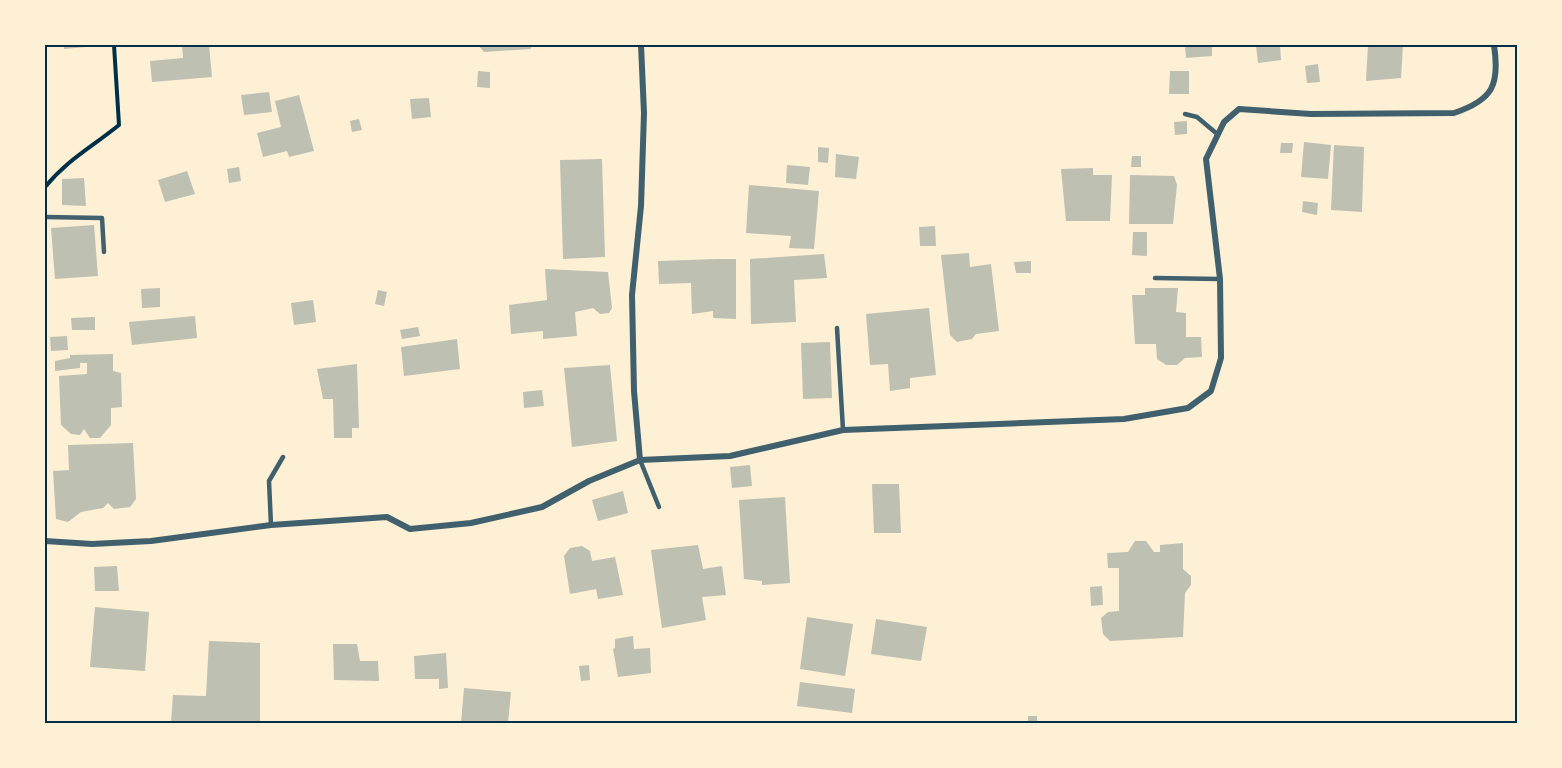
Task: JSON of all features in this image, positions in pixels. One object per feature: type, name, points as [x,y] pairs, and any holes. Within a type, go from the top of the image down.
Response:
[{"type":"street","points":[[640,460],[634,391],[632,295],[641,206],[644,112],[641,45]]},
{"type":"street","points":[[45,541],[92,544],[151,541],[271,525],[387,517],[410,530],[471,523],[542,507],[589,481],[640,460],[730,456],[843,430],[1124,419],[1188,408],[1211,391],[1221,358],[1220,279],[1206,159],[1216,133],[1224,122],[1239,110],[1311,114],[1454,113],[1473,107],[1486,97],[1495,83],[1498,70],[1494,45]]},
{"type":"lane","points":[[1185,114],[1197,117],[1216,133]]},
{"type":"lane","points":[[45,218],[87,216],[102,218],[104,252]]},
{"type":"lane","points":[[1155,278],[1220,279]]},
{"type":"lane","points":[[837,328],[843,430]]},
{"type":"lane","points":[[271,525],[268,481],[283,457]]},
{"type":"lane","points":[[640,460],[659,507]]},
{"type":"path","points":[[45,187],[67,162],[97,143],[119,125],[114,45]]},
{"type":"building","points":[[64,45],[86,45],[86,47],[64,49]]},
{"type":"building","points":[[182,45],[209,45],[212,77],[152,82],[150,61],[183,58]]},
{"type":"building","points":[[478,45],[531,45],[531,49],[484,52]]},
{"type":"building","points":[[1185,45],[1212,45],[1212,56],[1186,58]]},
{"type":"building","points":[[1256,45],[1280,45],[1281,60],[1258,63]]},
{"type":"building","points":[[1368,45],[1403,45],[1401,78],[1366,81]]},
{"type":"building","points":[[1318,64],[1320,82],[1307,83],[1305,66]]},
{"type":"building","points":[[478,71],[490,72],[490,88],[477,87]]},
{"type":"building","points":[[1170,71],[1189,71],[1189,94],[1169,94]]},
{"type":"building","points":[[269,92],[272,112],[244,115],[241,95]]},
{"type":"building","points":[[299,95],[314,151],[289,157],[287,151],[263,157],[257,133],[281,127],[275,101]]},
{"type":"building","points":[[429,98],[431,117],[412,119],[410,99]]},
{"type":"building","points":[[359,119],[362,130],[352,132],[350,121]]},
{"type":"building","points":[[1187,121],[1187,134],[1175,135],[1174,122]]},
{"type":"building","points":[[1304,142],[1331,145],[1328,179],[1301,177]]},
{"type":"building","points":[[1281,143],[1293,143],[1292,153],[1280,153]]},
{"type":"building","points":[[1334,145],[1364,147],[1362,212],[1331,210]]},
{"type":"building","points":[[818,147],[829,148],[828,163],[818,162]]},
{"type":"building","points":[[836,154],[859,157],[856,179],[835,177]]},
{"type":"building","points":[[1132,156],[1141,156],[1141,167],[1131,167]]},
{"type":"building","points":[[602,159],[605,257],[563,259],[560,160]]},
{"type":"building","points":[[787,165],[810,167],[808,185],[786,183]]},
{"type":"building","points":[[239,167],[241,181],[229,183],[227,169]]},
{"type":"building","points":[[1093,168],[1093,175],[1112,175],[1110,221],[1066,221],[1061,169]]},
{"type":"building","points":[[187,171],[195,194],[165,202],[158,180]]},
{"type":"building","points":[[1130,175],[1174,176],[1177,185],[1173,224],[1129,224]]},
{"type":"building","points":[[84,178],[86,206],[62,205],[62,179]]},
{"type":"building","points":[[749,185],[819,191],[814,249],[789,248],[791,236],[746,233]]},
{"type":"building","points":[[1303,201],[1318,203],[1317,215],[1302,212]]},
{"type":"building","points":[[94,225],[98,276],[55,279],[51,228]]},
{"type":"building","points":[[935,226],[936,246],[920,246],[919,227]]},
{"type":"building","points":[[1133,232],[1147,232],[1147,256],[1132,255]]},
{"type":"building","points":[[969,253],[970,267],[991,264],[999,331],[976,334],[972,339],[957,342],[950,335],[941,255]]},
{"type":"building","points":[[824,254],[827,278],[794,280],[796,322],[751,324],[750,259]]},
{"type":"building","points":[[736,259],[736,319],[713,318],[713,311],[692,314],[691,283],[659,284],[658,261]]},
{"type":"building","points":[[1031,261],[1031,273],[1016,273],[1014,262]]},
{"type":"building","points":[[545,269],[608,272],[612,308],[609,313],[600,314],[593,308],[575,312],[577,336],[543,339],[543,331],[511,334],[509,305],[547,300]]},
{"type":"building","points":[[160,288],[160,307],[142,308],[141,289]]},
{"type":"building","points":[[1145,288],[1178,288],[1176,312],[1186,313],[1186,337],[1201,337],[1202,357],[1185,358],[1177,365],[1166,365],[1157,359],[1156,344],[1135,344],[1132,295],[1145,295]]},
{"type":"building","points":[[378,290],[387,292],[384,306],[375,304]]},
{"type":"building","points":[[313,300],[316,322],[294,325],[291,303]]},
{"type":"building","points":[[929,308],[936,375],[910,378],[910,388],[890,391],[888,364],[870,365],[866,314]]},
{"type":"building","points":[[195,316],[197,338],[132,345],[129,322]]},
{"type":"building","points":[[95,317],[95,330],[72,330],[71,318]]},
{"type":"building","points":[[418,327],[420,336],[402,339],[400,330]]},
{"type":"building","points":[[67,336],[68,350],[51,351],[50,337]]},
{"type":"building","points":[[457,339],[460,369],[404,376],[401,347]]},
{"type":"building","points":[[830,342],[832,398],[803,399],[801,343]]},
{"type":"building","points":[[113,354],[113,371],[121,373],[122,407],[111,408],[111,425],[100,438],[90,438],[84,429],[80,435],[71,434],[61,425],[59,376],[87,374],[87,363],[80,363],[80,368],[55,371],[55,361],[70,358],[70,355]]},
{"type":"building","points":[[357,364],[359,428],[352,428],[352,438],[334,438],[333,399],[323,399],[317,369]]},
{"type":"building","points":[[610,365],[617,441],[572,447],[564,368]]},
{"type":"building","points":[[542,390],[544,406],[524,408],[523,392]]},
{"type":"building","points":[[133,443],[136,499],[130,507],[114,509],[108,503],[103,508],[81,512],[68,522],[56,519],[53,471],[69,470],[68,445]]},
{"type":"building","points":[[750,465],[752,486],[732,488],[730,467]]},
{"type":"building","points":[[872,484],[899,484],[901,533],[874,533]]},
{"type":"building","points":[[623,491],[628,513],[598,521],[592,500]]},
{"type":"building","points":[[785,497],[790,583],[762,585],[762,581],[744,579],[739,500]]},
{"type":"building","points":[[1135,541],[1146,541],[1154,552],[1160,552],[1160,545],[1183,543],[1183,569],[1191,576],[1191,585],[1185,593],[1183,637],[1110,641],[1103,634],[1101,618],[1108,612],[1119,611],[1119,568],[1108,568],[1107,553],[1128,552]]},
{"type":"building","points":[[698,545],[703,569],[722,566],[726,595],[702,597],[706,620],[662,628],[651,550]]},
{"type":"building","points":[[582,546],[590,551],[592,561],[615,557],[623,595],[598,599],[596,589],[570,594],[564,556],[570,548]]},
{"type":"building","points":[[117,566],[119,591],[95,591],[94,567]]},
{"type":"building","points":[[1102,586],[1103,605],[1091,606],[1090,587]]},
{"type":"building","points":[[95,607],[149,612],[145,671],[90,667]]},
{"type":"building","points":[[807,617],[853,624],[845,676],[800,669]]},
{"type":"building","points":[[876,619],[927,627],[921,661],[871,654]]},
{"type":"building","points":[[633,636],[634,649],[650,648],[651,673],[618,677],[613,649],[615,639]]},
{"type":"building","points":[[209,641],[260,643],[260,723],[171,722],[173,695],[206,696]]},
{"type":"building","points":[[333,644],[357,644],[360,661],[378,661],[379,681],[334,680]]},
{"type":"building","points":[[446,653],[448,688],[439,689],[439,679],[415,679],[414,656]]},
{"type":"building","points":[[589,665],[590,680],[581,681],[579,666]]},
{"type":"building","points":[[800,682],[855,689],[852,713],[797,706]]},
{"type":"building","points":[[464,688],[511,692],[508,723],[461,723]]},
{"type":"building","points":[[1028,716],[1037,716],[1037,723],[1028,723]]}]
